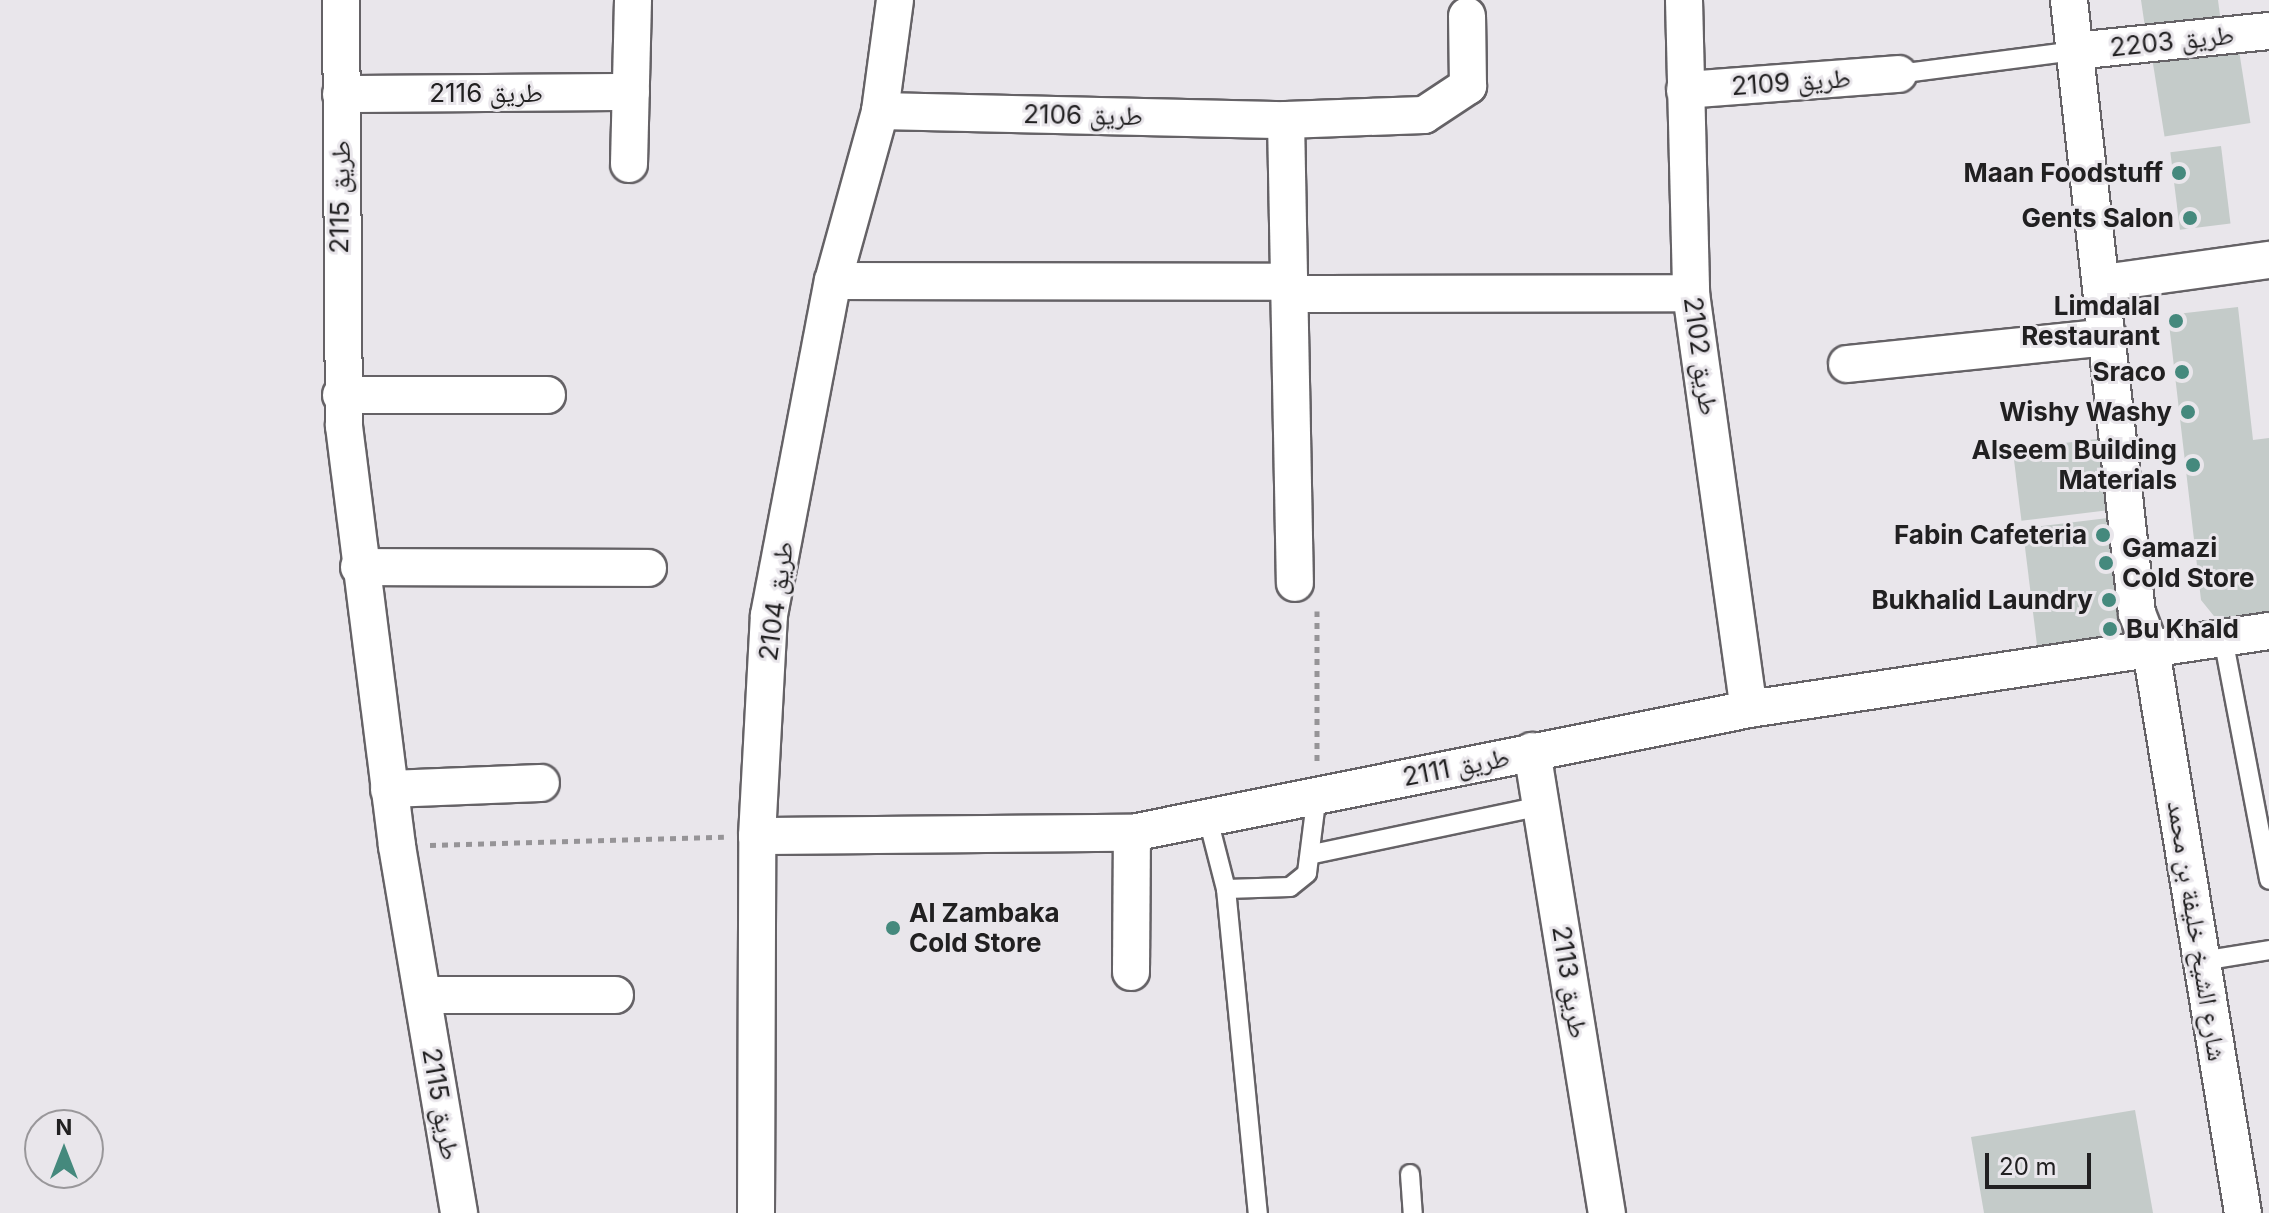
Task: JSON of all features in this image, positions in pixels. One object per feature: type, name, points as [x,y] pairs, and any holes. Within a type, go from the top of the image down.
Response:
[{"type":"street","name":"طريق 2115","points":[[341,0],[341,395],[359,567],[397,846],[459,1213]]},
{"type":"street","points":[[629,164],[633,0]]},
{"type":"street","name":"طريق 2104","points":[[756,1213],[757,836],[769,615],[833,281],[880,111],[895,0]]},
{"type":"street","name":"طريق 2102","points":[[1684,0],[1691,293],[1749,709]]},
{"type":"street","name":"شارع الشيخ خليفة بن محمد","points":[[2069,0],[2086,50],[2156,611],[2151,650]]},
{"type":"street","name":"شارع الشيخ خليفة بن محمد","points":[[2086,50],[2092,0]]},
{"type":"street","name":"طريق 2106","points":[[880,111],[1286,120],[1424,115],[1449,104],[1468,86],[1467,16]]},
{"type":"street","name":"طريق 2203","points":[[2086,50],[2269,31]]},
{"type":"street","name":"طريق 2109","points":[[1685,90],[1898,74]]},
{"type":"street","name":"طريق 2116","points":[[341,94],[631,92]]},
{"type":"street","points":[[1286,120],[1295,583]]},
{"type":"street","points":[[2114,282],[2269,260]]},
{"type":"street","points":[[833,281],[1691,293]]},
{"type":"street","name":"شارع الشيخ خليفة بن محمد","points":[[2114,282],[2109,337],[2137,613],[2151,650],[2243,1213]]},
{"type":"street","points":[[1847,364],[2109,337]]},
{"type":"street","points":[[341,395],[547,395]]},
{"type":"street","points":[[359,567],[648,568]]},
{"type":"street","name":"طريق 2111","points":[[757,836],[1132,833],[1749,709],[2269,631]]},
{"type":"street","name":"طريق 2113","points":[[1532,751],[1607,1213]]},
{"type":"street","points":[[389,789],[541,783]]},
{"type":"street","points":[[1131,972],[1132,833]]},
{"type":"street","points":[[423,995],[615,995]]},
{"type":"lane","points":[[1898,74],[2086,50]]},
{"type":"lane","points":[[2223,638],[2269,880]]},
{"type":"lane","points":[[1226,889],[1290,887],[1307,873],[1313,854],[1317,794]]},
{"type":"lane","points":[[1313,854],[1541,806]]},
{"type":"lane","points":[[1208,819],[1226,889],[1258,1213]]},
{"type":"lane","points":[[2202,961],[2269,950]]},
{"type":"lane","points":[[1410,1174],[1413,1213]]},
{"type":"path","points":[[1295,583],[1317,610],[1317,794]]},
{"type":"path","points":[[397,846],[757,836]]},
{"type":"building","points":[[2141,0],[2218,0],[2222,31],[2147,41]]},
{"type":"building","points":[[2237,38],[2250,123],[2165,137],[2151,52]]},
{"type":"building","points":[[2221,146],[2231,223],[2180,230],[2170,152]]},
{"type":"building","points":[[2238,307],[2253,440],[2269,438],[2269,620],[2222,626],[2201,600],[2168,315]]},
{"type":"building","points":[[2105,438],[2114,509],[2021,521],[2013,449]]},
{"type":"building","points":[[2116,517],[2131,636],[2037,648],[2023,528]]},
{"type":"building","points":[[2135,1110],[2153,1213],[1984,1213],[1971,1137]]},
{"type":"place","name":"Maan Foodstuff","points":[[2179,173]]},
{"type":"place","name":"Gents Salon","points":[[2190,218]]},
{"type":"place","name":"Limdalal Restaurant","points":[[2176,321]]},
{"type":"place","name":"Sraco","points":[[2182,372]]},
{"type":"place","name":"Wishy Washy","points":[[2188,412]]},
{"type":"place","name":"Alseem Building Materials","points":[[2193,465]]},
{"type":"place","name":"Fabin Cafeteria","points":[[2103,535]]},
{"type":"place","name":"Gamazi Cold Store","points":[[2106,563]]},
{"type":"place","name":"Bukhalid Laundry","points":[[2109,600]]},
{"type":"place","name":"Bu Khald","points":[[2110,629]]},
{"type":"place","name":"Al Zambaka Cold Store","points":[[893,928]]}]
